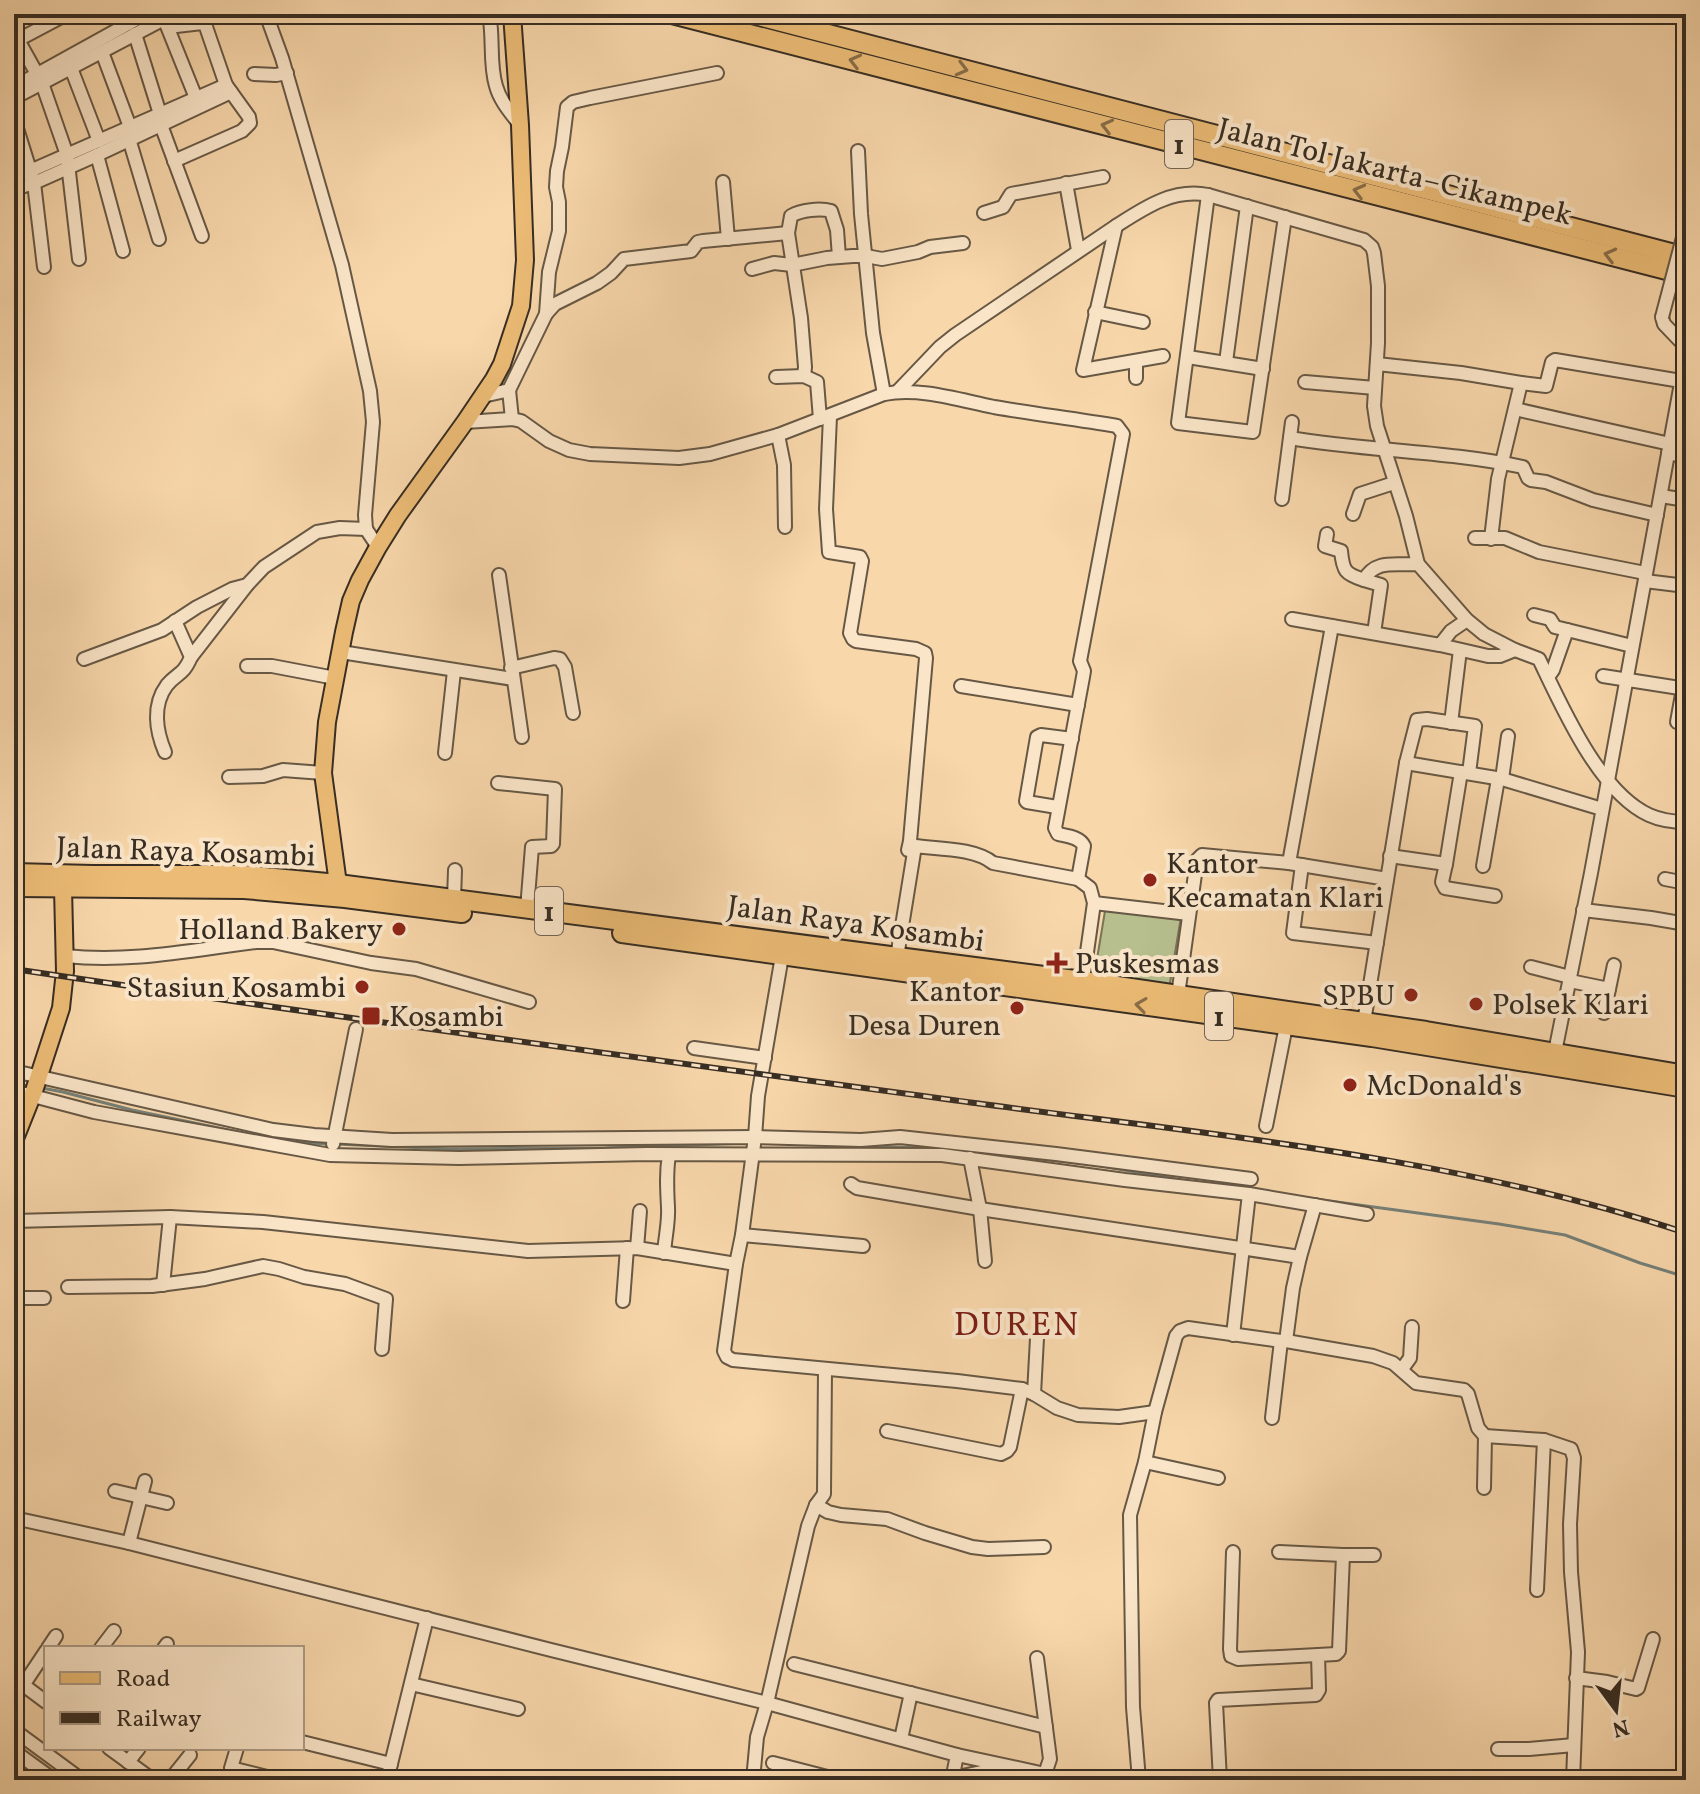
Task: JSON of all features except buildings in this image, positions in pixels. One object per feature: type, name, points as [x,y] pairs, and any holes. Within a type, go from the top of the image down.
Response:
[{"type":"highway","name":"Jalan Tol Jakarta–Cikampek","points":[[672,14],[1686,275]]},
{"type":"highway","name":"Jalan Tol Jakarta–Cikampek","points":[[751,14],[1686,257]]},
{"type":"highway","name":"Jalan Raya Kosambi","points":[[14,873],[244,875],[338,884],[897,957],[1286,1026],[1370,1028],[1555,1052],[1686,1075]]},
{"type":"highway","name":"Jalan Raya Kosambi","points":[[14,887],[244,889],[331,897],[782,956],[1082,989],[1178,995],[1686,1088]]},
{"type":"main road","points":[[338,884],[323,773],[327,722],[351,601],[398,515],[483,396],[502,364],[516,326],[523,292],[525,260],[520,125],[512,16]]},
{"type":"main road","points":[[14,1141],[61,1008],[65,977],[63,888]]},
{"type":"street","points":[[67,14],[15,40],[40,78],[67,162],[79,259]]},
{"type":"street","points":[[14,98],[40,78],[116,37],[146,14]]},
{"type":"street","points":[[266,14],[287,73],[342,265],[370,391],[373,422],[366,529],[378,547]]},
{"type":"street","points":[[489,14],[496,89],[520,125]]},
{"type":"street","points":[[165,20],[196,98]]},
{"type":"street","points":[[14,87],[71,68],[102,52],[116,37],[135,34],[165,20],[205,24],[228,88],[250,123],[242,131],[174,161]]},
{"type":"street","points":[[135,34],[160,120],[202,236]]},
{"type":"street","points":[[102,52],[159,239]]},
{"type":"street","points":[[71,68],[99,141]]},
{"type":"street","points":[[254,74],[287,73]]},
{"type":"street","points":[[546,314],[549,272],[559,231],[557,171],[569,104],[717,73]]},
{"type":"street","points":[[160,120],[196,98],[228,88]]},
{"type":"street","points":[[14,189],[67,162],[99,141],[160,120],[228,88]]},
{"type":"street","points":[[14,119],[33,177],[44,267]]},
{"type":"street","points":[[67,162],[97,155],[128,132]]},
{"type":"street","points":[[858,151],[873,333],[884,394]]},
{"type":"street","points":[[97,155],[123,251]]},
{"type":"street","points":[[14,178],[33,177]]},
{"type":"street","points":[[984,213],[1003,207],[1011,194],[1103,177]]},
{"type":"street","points":[[723,182],[728,239]]},
{"type":"street","points":[[1066,183],[1078,250]]},
{"type":"street","points":[[898,391],[928,358],[955,335],[1078,250],[1143,209],[1174,196],[1196,192],[1364,240],[1372,247],[1378,286],[1377,426],[1418,564],[1467,620],[1484,634],[1539,659],[1569,720],[1608,781],[1634,806],[1649,815],[1686,822]]},
{"type":"street","points":[[1208,195],[1178,423],[1253,432],[1252,410],[1263,369],[1285,217]]},
{"type":"street","points":[[1226,362],[1247,206]]},
{"type":"street","points":[[804,376],[805,358],[788,233],[789,218],[795,213],[829,210],[837,230],[839,257]]},
{"type":"street","points":[[1116,226],[1083,370],[1163,356]]},
{"type":"street","points":[[1686,226],[1662,317],[1664,324],[1686,347]]},
{"type":"street","points":[[512,419],[509,390],[546,314],[555,304],[597,283],[624,259],[691,251],[698,242],[788,233]]},
{"type":"street","points":[[752,269],[774,263],[792,265],[839,257],[882,259],[930,247],[963,243]]},
{"type":"street","points":[[1095,312],[1143,322]]},
{"type":"street","points":[[1555,1052],[1669,448],[1680,426],[1681,381],[1686,356]]},
{"type":"street","points":[[1188,357],[1263,369]]},
{"type":"street","points":[[1377,364],[1546,386],[1555,360],[1681,381]]},
{"type":"street","points":[[1136,361],[1136,378]]},
{"type":"street","points":[[776,377],[804,376],[817,382],[825,418],[829,552],[860,557],[862,561],[850,633],[853,639],[925,653],[908,850]]},
{"type":"street","points":[[1305,382],[1375,388]]},
{"type":"street","points":[[1491,539],[1498,479],[1521,383]]},
{"type":"street","points":[[483,396],[509,390]]},
{"type":"street","points":[[465,422],[512,419],[521,421],[549,441],[569,450],[590,454],[665,457],[710,454],[778,435],[898,391],[1117,426],[1123,434],[1080,661],[1084,671],[1055,828],[1057,833],[1080,840],[1084,846],[1078,879]]},
{"type":"street","points":[[1515,409],[1669,448],[1686,457]]},
{"type":"street","points":[[1282,499],[1292,422]]},
{"type":"street","points":[[778,435],[784,465],[785,527]]},
{"type":"street","points":[[1290,438],[1523,467],[1531,480],[1546,482],[1593,500],[1657,515]]},
{"type":"street","points":[[1353,514],[1360,494],[1394,483]]},
{"type":"street","points":[[1661,496],[1686,500]]},
{"type":"street","points":[[165,752],[158,731],[160,697],[167,686],[184,672],[191,657],[247,585],[264,567],[317,532],[340,528],[366,529]]},
{"type":"street","points":[[1327,534],[1325,546],[1341,551],[1345,571],[1381,585],[1374,633]]},
{"type":"street","points":[[1475,538],[1505,538],[1539,552],[1686,586]]},
{"type":"street","points":[[1364,580],[1372,570],[1383,564],[1418,564]]},
{"type":"street","points":[[499,575],[522,737]]},
{"type":"street","points":[[84,659],[162,630],[222,594],[247,585]]},
{"type":"street","points":[[1534,615],[1550,619],[1555,627],[1632,646]]},
{"type":"street","points":[[1292,619],[1494,656],[1515,650]]},
{"type":"street","points":[[1440,645],[1451,631],[1467,620]]},
{"type":"street","points":[[1451,723],[1457,649],[1467,620]]},
{"type":"street","points":[[175,621],[191,657]]},
{"type":"street","points":[[1332,626],[1295,864],[1293,933],[1377,943]]},
{"type":"street","points":[[1548,677],[1567,630]]},
{"type":"street","points":[[341,652],[454,671],[512,674],[554,658],[560,659],[565,667],[573,713]]},
{"type":"street","points":[[247,666],[272,666],[335,678]]},
{"type":"street","points":[[445,753],[454,671]]},
{"type":"street","points":[[1603,676],[1685,689],[1677,722]]},
{"type":"street","points":[[961,686],[1078,705]]},
{"type":"street","points":[[1370,1028],[1377,943],[1390,856],[1406,763],[1417,720],[1475,727],[1442,882],[1445,888],[1495,896]]},
{"type":"street","points":[[1483,866],[1508,736]]},
{"type":"street","points":[[1057,807],[1026,801],[1037,737],[1072,739]]},
{"type":"street","points":[[1406,763],[1500,779],[1602,809]]},
{"type":"street","points":[[229,777],[263,776],[283,770],[323,773]]},
{"type":"street","points":[[498,783],[555,789],[553,844],[532,847],[527,909]]},
{"type":"street","points":[[897,957],[915,846],[972,853],[985,856],[993,863],[1078,879],[1090,888],[1094,903],[1082,989]]},
{"type":"street","points":[[1178,995],[1197,860],[1202,855],[1295,864],[1387,879]]},
{"type":"street","points":[[1390,856],[1446,864]]},
{"type":"street","points":[[454,899],[455,870]]},
{"type":"street","points":[[1665,879],[1686,883]]},
{"type":"street","points":[[1094,903],[1189,914]]},
{"type":"street","points":[[1583,910],[1686,924]]},
{"type":"street","points":[[65,956],[122,959],[273,942],[371,963],[416,969],[529,1002]]},
{"type":"street","points":[[782,956],[758,1096],[754,1145],[724,1351],[727,1357],[957,1381],[1028,1392],[1057,1408],[1078,1415],[1119,1417],[1155,1412]]},
{"type":"street","points":[[1604,1013],[1614,965]]},
{"type":"street","points":[[1531,967],[1609,989]]},
{"type":"street","points":[[1266,1126],[1286,1026]]},
{"type":"street","points":[[332,1146],[356,1029]]},
{"type":"street","points":[[694,1048],[765,1058]]},
{"type":"street","points":[[14,1071],[36,1085],[96,1102],[332,1146],[445,1158],[669,1155],[754,1145],[860,1147]]},
{"type":"street","points":[[14,1091],[36,1085],[96,1102],[273,1130],[332,1146],[392,1140],[944,1148],[1205,1182],[1249,1194],[1367,1214]]},
{"type":"street","points":[[963,1152],[980,1209],[985,1261]]},
{"type":"street","points":[[664,1253],[669,1155]]},
{"type":"street","points":[[1205,1182],[1251,1179]]},
{"type":"street","points":[[851,1184],[857,1188],[980,1209],[1300,1257]]},
{"type":"street","points":[[1233,1335],[1249,1194]]},
{"type":"street","points":[[1272,1418],[1293,1288],[1315,1205]]},
{"type":"street","points":[[623,1301],[640,1211]]},
{"type":"street","points":[[14,1221],[170,1217],[263,1222],[528,1251],[632,1248],[736,1264]]},
{"type":"street","points":[[163,1285],[170,1217]]},
{"type":"street","points":[[742,1235],[863,1246]]},
{"type":"street","points":[[68,1287],[139,1288],[205,1279],[263,1266],[279,1269],[345,1284],[386,1299],[382,1349]]},
{"type":"street","points":[[14,1298],[44,1298]]},
{"type":"street","points":[[1402,1369],[1410,1358],[1412,1327]]},
{"type":"street","points":[[1139,1780],[1132,1692],[1130,1515],[1155,1412],[1180,1331],[1188,1328],[1373,1356],[1393,1363],[1416,1383],[1466,1391],[1478,1428],[1485,1436],[1484,1488]]},
{"type":"street","points":[[887,1431],[1004,1453],[1010,1447],[1028,1392],[1037,1338]]},
{"type":"street","points":[[753,1780],[757,1737],[808,1526],[824,1494],[825,1369]]},
{"type":"street","points":[[1485,1436],[1544,1440],[1571,1449],[1574,1458],[1570,1524],[1578,1652],[1573,1780]]},
{"type":"street","points":[[1537,1590],[1544,1440]]},
{"type":"street","points":[[1145,1462],[1218,1478]]},
{"type":"street","points":[[129,1543],[145,1481]]},
{"type":"street","points":[[115,1491],[167,1503]]},
{"type":"street","points":[[816,1505],[828,1512],[887,1519],[972,1547],[1044,1547]]},
{"type":"street","points":[[14,1518],[129,1543],[767,1703],[1047,1777],[1050,1759],[1037,1658]]},
{"type":"street","points":[[1233,1552],[1230,1649],[1231,1656],[1238,1659],[1336,1654],[1339,1651],[1343,1555]]},
{"type":"street","points":[[1279,1552],[1374,1555]]},
{"type":"street","points":[[387,1780],[427,1618]]},
{"type":"street","points":[[103,1646],[114,1631]]},
{"type":"street","points":[[50,1646],[56,1636]]},
{"type":"street","points":[[1576,1678],[1638,1688],[1653,1639]]},
{"type":"street","points":[[14,1699],[19,1682],[44,1653]]},
{"type":"street","points":[[1220,1780],[1218,1700],[1316,1695],[1319,1690],[1318,1655]]},
{"type":"street","points":[[794,1664],[1046,1727]]},
{"type":"street","points":[[19,1682],[44,1701]]},
{"type":"street","points":[[411,1684],[518,1709]]},
{"type":"street","points":[[901,1739],[911,1693]]},
{"type":"street","points":[[14,1730],[82,1780]]},
{"type":"street","points":[[304,1742],[391,1764]]},
{"type":"street","points":[[1498,1749],[1574,1745]]},
{"type":"street","points":[[112,1750],[153,1780]]},
{"type":"street","points":[[128,1762],[137,1750]]},
{"type":"street","points":[[236,1750],[231,1768],[279,1780]]},
{"type":"street","points":[[14,1751],[54,1780]]},
{"type":"street","points":[[170,1780],[190,1755]]},
{"type":"street","points":[[946,1780],[955,1769],[957,1755]]},
{"type":"street","points":[[773,1763],[839,1780]]},
{"type":"street","points":[[946,1780],[1008,1766]]},
{"type":"green space","points":[[1106,905],[1181,917],[1169,989],[1094,977]]},
{"type":"waterway","points":[[14,1084],[30,1086]]},
{"type":"waterway","points":[[42,1088],[257,1136]]},
{"type":"waterway","points":[[292,1142],[328,1144]]},
{"type":"waterway","points":[[336,1144],[448,1149],[748,1143]]},
{"type":"waterway","points":[[847,1146],[937,1148],[1087,1164]]},
{"type":"waterway","points":[[1102,1166],[1193,1182]]},
{"type":"waterway","points":[[1300,1197],[1565,1235],[1686,1277]]},
{"type":"railway","points":[[14,969],[494,1038],[1334,1152],[1512,1185],[1686,1233]]},
{"type":"place","name":"Kantor Kecamatan Klari","points":[[1150,880]]},
{"type":"place","name":"Holland Bakery","points":[[399,929]]},
{"type":"place","name":"Puskesmas","points":[[1057,963]]},
{"type":"place","name":"Stasiun Kosambi","points":[[362,987]]},
{"type":"place","name":"SPBU","points":[[1411,995]]},
{"type":"place","name":"Polsek Klari","points":[[1476,1004]]},
{"type":"place","name":"Kantor Desa Duren","points":[[1017,1008]]},
{"type":"place","name":"Kosambi","points":[[371,1016]]},
{"type":"place","name":"McDonald's","points":[[1350,1085]]},
{"type":"district","name":"DUREN","points":[[1017,1323]]}]
